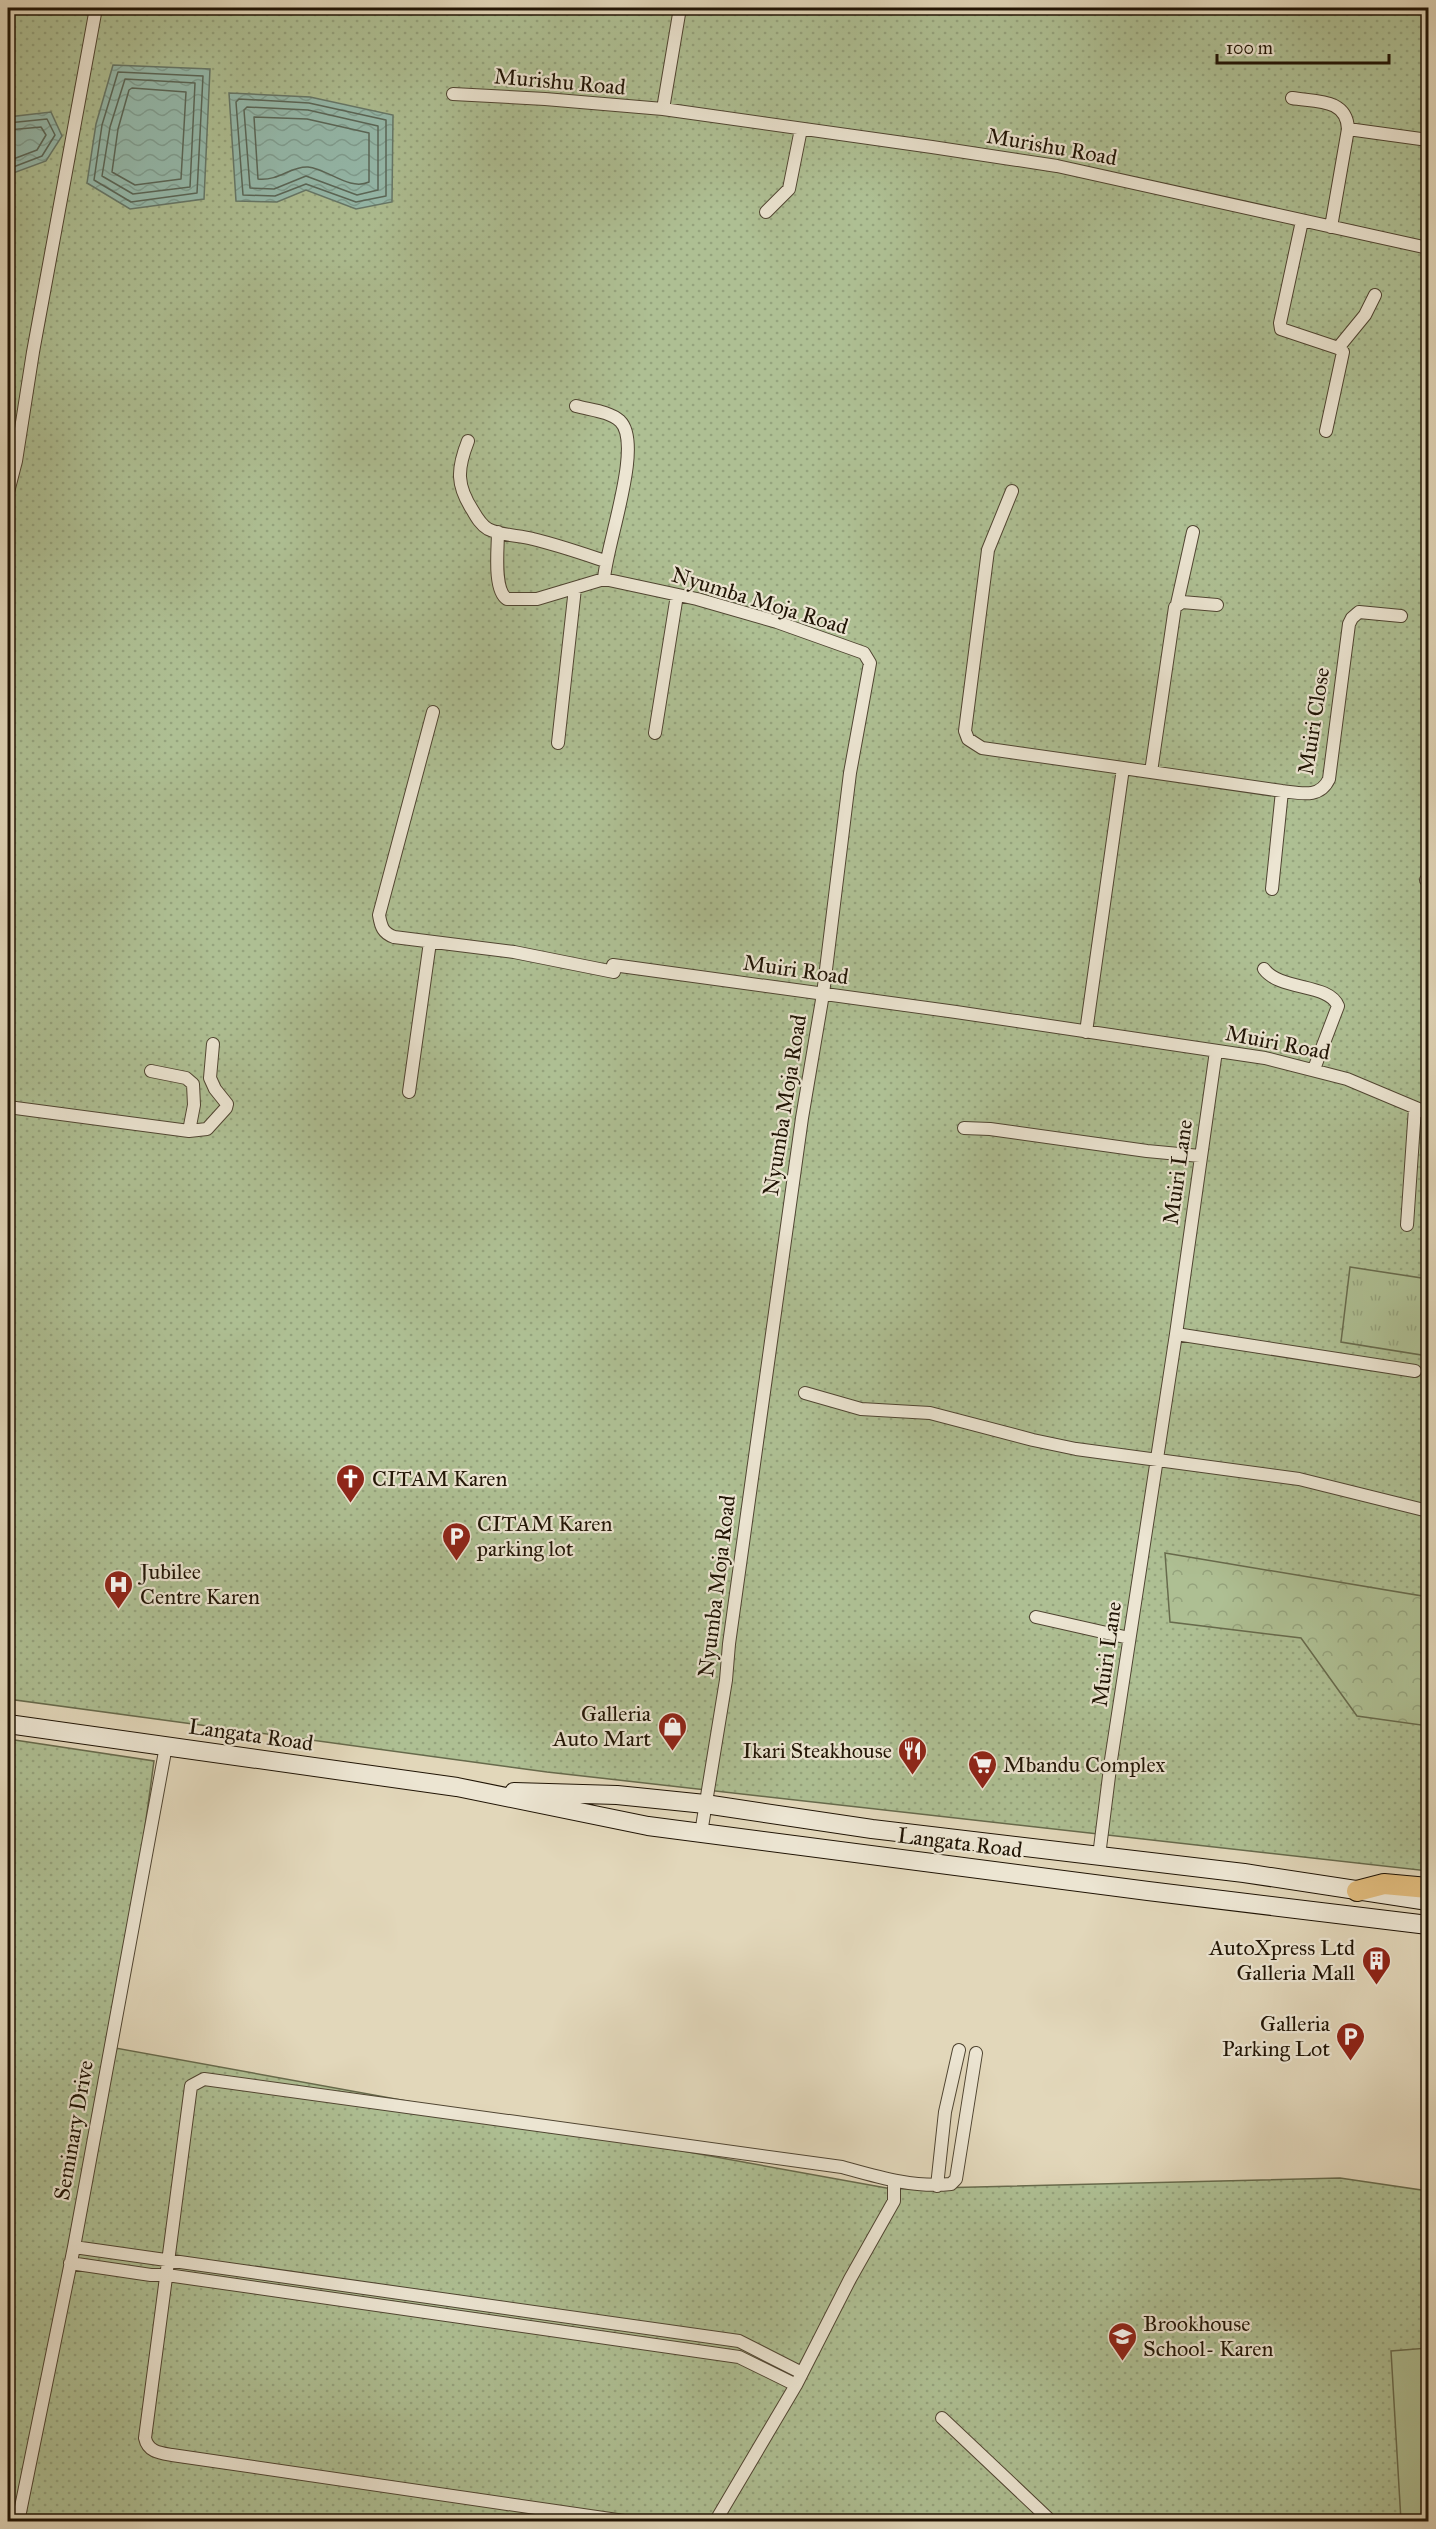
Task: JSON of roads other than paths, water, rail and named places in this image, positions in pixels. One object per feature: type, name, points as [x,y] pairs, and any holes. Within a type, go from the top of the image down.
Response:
[{"type":"main road","name":"Langata Road","points":[[8,1724],[488,1792],[617,1795],[705,1804],[861,1827],[1244,1873],[1428,1900]]},
{"type":"main road","name":"Langata Road","points":[[488,1792],[597,1817],[701,1833],[1148,1892],[1428,1925]]},
{"type":"main road","points":[[1357,1891],[1384,1884],[1428,1888]]},
{"type":"street","points":[[8,492],[16,461],[33,352],[96,8]]},
{"type":"street","points":[[663,109],[680,8]]},
{"type":"street","name":"Murishu Road","points":[[453,94],[663,109],[1057,166],[1428,248]]},
{"type":"street","points":[[1292,98],[1337,106],[1344,111],[1348,129],[1331,227]]},
{"type":"street","points":[[766,212],[789,189],[801,129]]},
{"type":"street","points":[[1348,129],[1428,140]]},
{"type":"street","points":[[1302,221],[1280,323],[1281,329],[1338,348],[1343,352],[1326,430]]},
{"type":"street","points":[[1338,348],[1365,315],[1375,295]]},
{"type":"street","points":[[498,532],[498,576],[504,597],[507,599],[537,598],[604,579],[605,561],[624,485],[628,436],[617,418],[576,406]]},
{"type":"street","points":[[468,441],[460,466],[461,487],[468,504],[487,529],[568,548],[605,561]]},
{"type":"street","name":"Muiri Close","points":[[1012,491],[988,550],[965,725],[966,735],[974,744],[982,748],[1282,791],[1308,794],[1318,792],[1326,787],[1329,779],[1349,624],[1359,612],[1401,616]]},
{"type":"street","points":[[1151,772],[1177,604],[1193,532]]},
{"type":"street","name":"Nyumba Moja Road","points":[[604,579],[677,595],[777,622],[864,653],[870,663],[850,773],[823,994],[802,1118],[729,1644],[726,1680],[701,1833]]},
{"type":"street","points":[[558,742],[575,588]]},
{"type":"street","points":[[655,733],[677,595]]},
{"type":"street","points":[[1177,604],[1186,602],[1217,605]]},
{"type":"street","name":"Muiri Road","points":[[432,712],[379,915],[381,926],[386,934],[514,952],[614,972],[613,965],[1265,1058],[1347,1079],[1428,1113]]},
{"type":"street","points":[[1086,1032],[1123,768]]},
{"type":"street","points":[[1272,889],[1282,791]]},
{"type":"street","points":[[409,1092],[430,942]]},
{"type":"street","points":[[1264,969],[1269,976],[1288,984],[1328,995],[1335,1000],[1338,1006],[1314,1069]]},
{"type":"street","points":[[8,1107],[189,1131],[207,1129],[226,1108],[225,1099],[215,1089],[210,1078],[213,1044]]},
{"type":"street","name":"Muiri Lane","points":[[1099,1856],[1110,1760],[1158,1458],[1215,1051]]},
{"type":"street","points":[[151,1071],[186,1078],[193,1084],[194,1105],[189,1131]]},
{"type":"street","points":[[1407,1225],[1415,1108]]},
{"type":"street","points":[[964,1128],[990,1129],[1200,1156]]},
{"type":"street","points":[[1176,1334],[1415,1371]]},
{"type":"street","points":[[805,1393],[861,1409],[930,1413],[1076,1449],[1158,1458],[1299,1479],[1428,1511]]},
{"type":"street","points":[[1036,1617],[1129,1638]]},
{"type":"street","name":"Seminary Drive","points":[[18,2522],[74,2247],[166,1746]]},
{"type":"street","points":[[937,2186],[945,2112],[959,2050]]},
{"type":"street","points":[[631,2522],[156,2452],[149,2448],[145,2438],[189,2091],[195,2082],[204,2079],[842,2166],[894,2182],[937,2186],[951,2184],[956,2179],[976,2053]]},
{"type":"street","points":[[716,2522],[796,2385],[850,2279],[894,2201],[894,2182]]},
{"type":"street","points":[[74,2247],[739,2341],[802,2373]]},
{"type":"street","points":[[70,2263],[739,2357],[796,2385]]},
{"type":"street","points":[[942,2418],[1052,2522]]},
{"type":"water","points":[[113,65],[210,69],[204,199],[130,209],[87,183],[96,124]]},
{"type":"water","points":[[229,93],[310,97],[393,115],[392,202],[356,209],[306,190],[277,202],[236,201]]},
{"type":"water","points":[[51,112],[62,136],[46,161],[8,175],[8,117]]},
{"type":"place","name":"CITAM Karen","points":[[351,1504]]},
{"type":"place","name":"CITAM Karen parking lot","points":[[456,1562]]},
{"type":"place","name":"Jubilee Centre Karen","points":[[119,1610]]},
{"type":"place","name":"Galleria Auto Mart","points":[[672,1752]]},
{"type":"place","name":"Ikari Steakhouse","points":[[913,1776]]},
{"type":"place","name":"Mbandu Complex","points":[[982,1790]]},
{"type":"place","name":"AutoXpress Ltd Galleria Mall","points":[[1376,1986]]},
{"type":"place","name":"Galleria Parking Lot","points":[[1351,2062]]},
{"type":"place","name":"Brookhouse School- Karen","points":[[1122,2362]]}]
